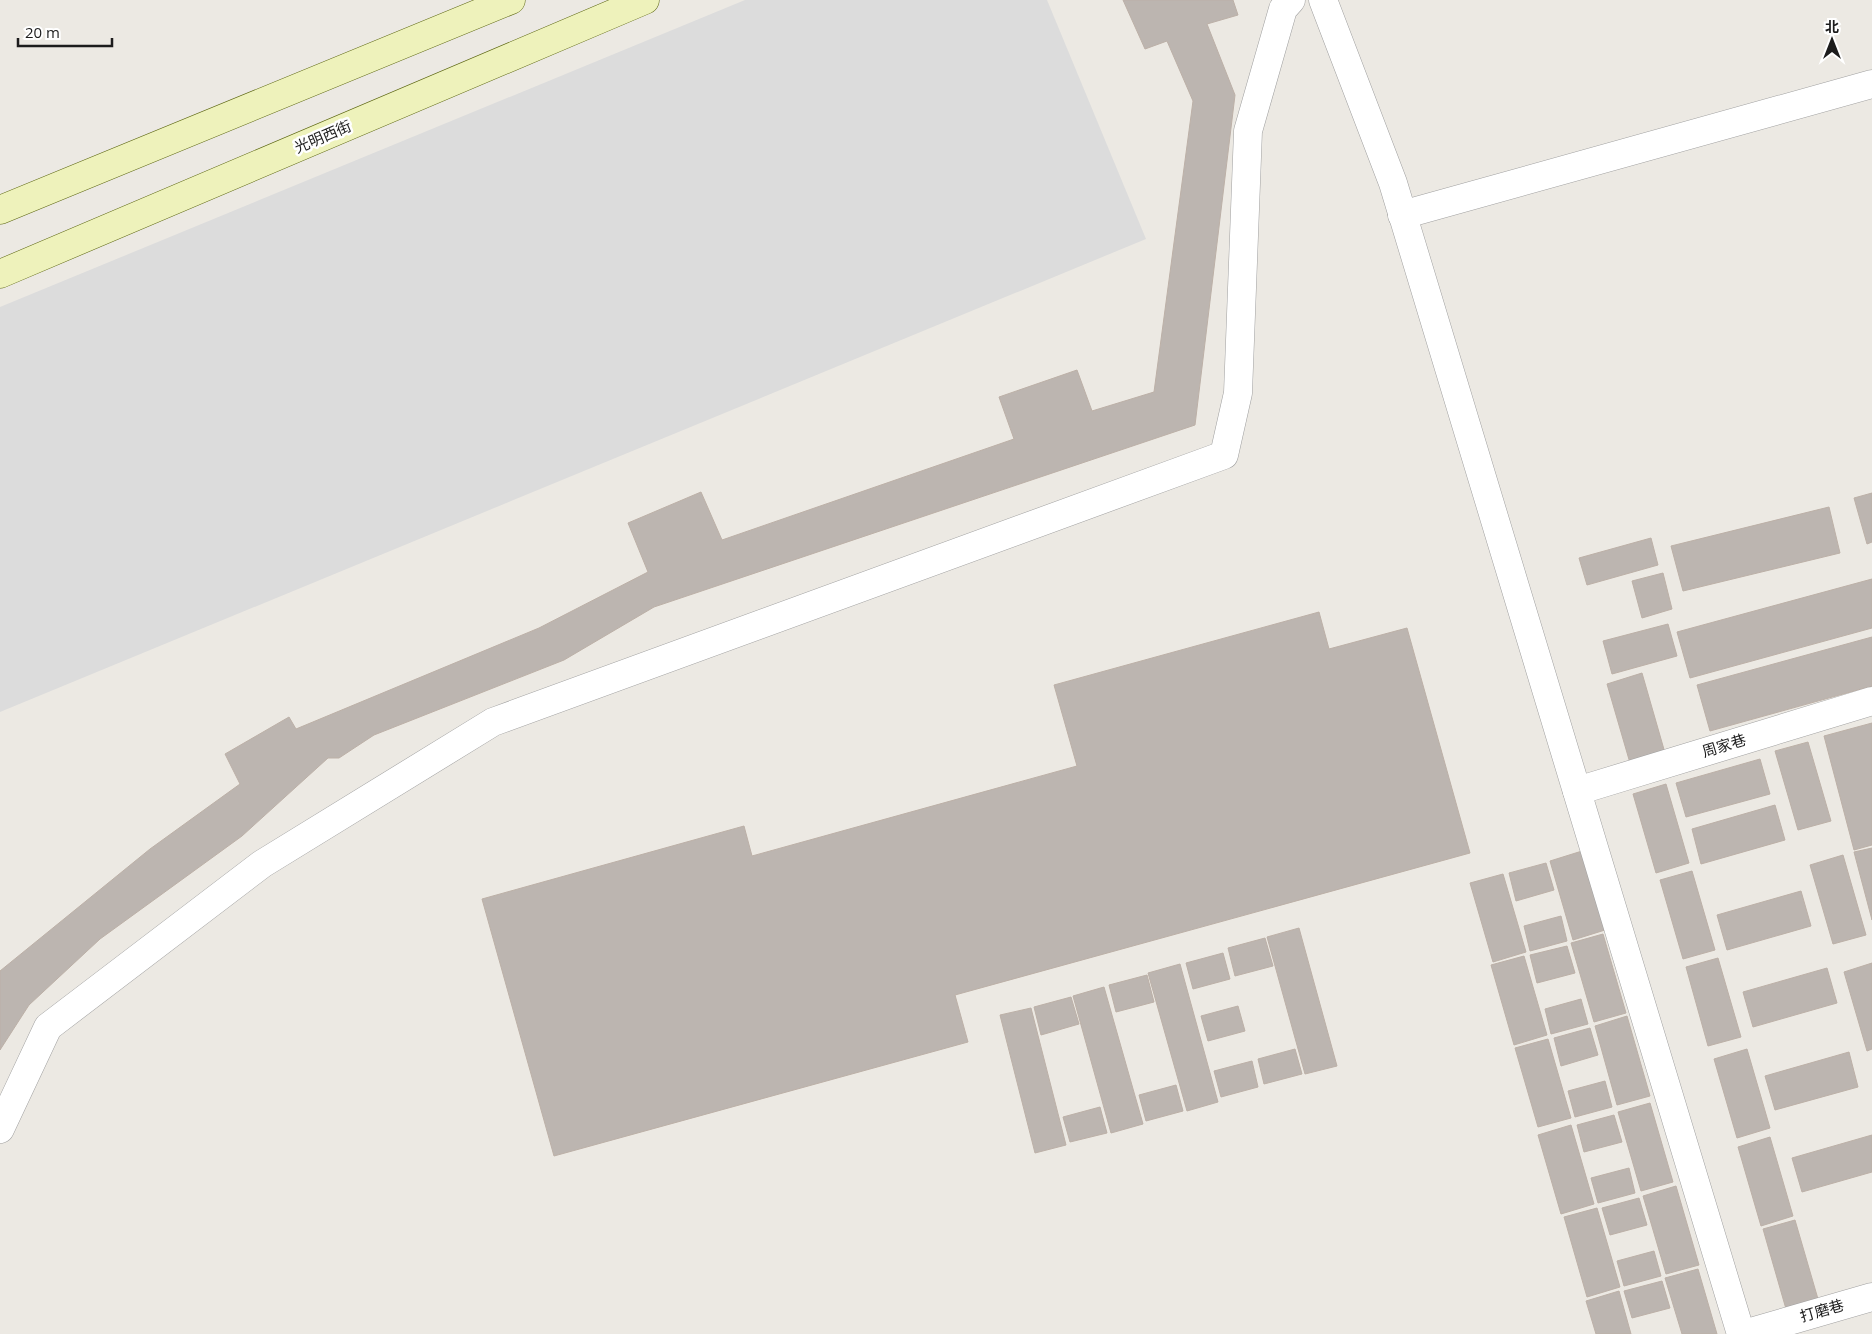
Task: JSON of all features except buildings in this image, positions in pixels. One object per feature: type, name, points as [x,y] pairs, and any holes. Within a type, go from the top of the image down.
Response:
[{"type":"main road","points":[[0,210],[511,0]]},
{"type":"main road","name":"光明西街","points":[[0,274],[645,0]]},
{"type":"street","points":[[0,1129],[48,1027],[262,864],[494,722],[1224,455],[1238,393],[1248,131],[1283,9],[1290,0]]},
{"type":"street","points":[[1323,0],[1392,183],[1743,1334]]},
{"type":"street","points":[[1402,215],[1872,84]]},
{"type":"street","name":"周家巷","points":[[1576,791],[1872,701]]},
{"type":"street","name":"打磨巷","points":[[1743,1334],[1872,1297]]},
{"type":"shaded area","points":[[745,0],[1047,0],[1146,239],[0,712],[0,307]]}]
